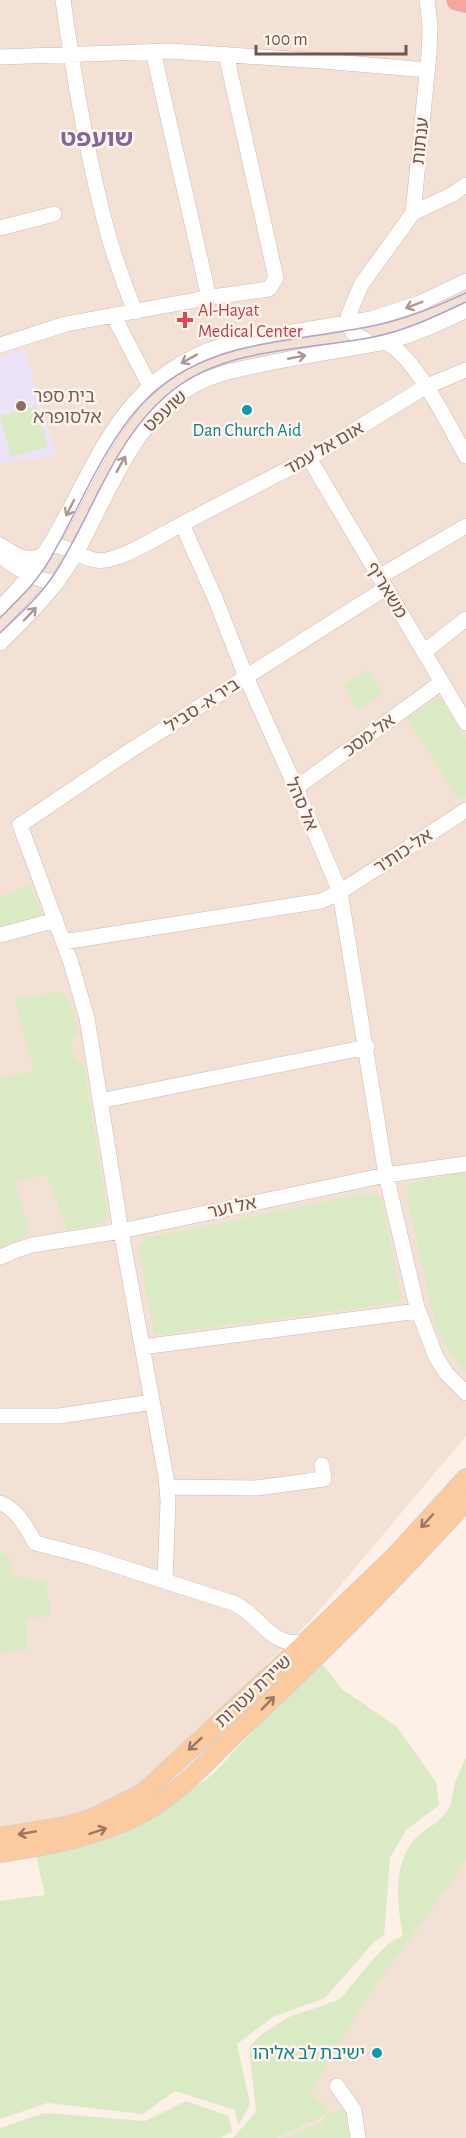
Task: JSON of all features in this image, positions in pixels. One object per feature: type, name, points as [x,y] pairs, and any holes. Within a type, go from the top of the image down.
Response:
[{"type":"highway","points":[[457,0],[466,3]]},
{"type":"main road","name":"שיירת עטרות","points":[[0,1837],[65,1826],[93,1818],[143,1793],[395,1556],[466,1478]]},
{"type":"main road","name":"שיירת עטרות","points":[[0,1853],[64,1842],[131,1819],[160,1803],[178,1789],[260,1711],[413,1560],[466,1501]]},
{"type":"street","points":[[63,0],[91,165],[108,235],[135,312]]},
{"type":"street","name":"ענתות","points":[[413,213],[430,26],[427,0]]},
{"type":"street","points":[[153,51],[209,298]]},
{"type":"street","points":[[0,57],[153,51],[226,54],[427,70]]},
{"type":"street","points":[[0,345],[66,324],[269,289],[276,278],[226,54]]},
{"type":"street","points":[[336,350],[345,344],[372,270],[413,213],[451,195],[466,185]]},
{"type":"street","points":[[1,223],[54,214]]},
{"type":"street","name":"שועפט","points":[[0,608],[16,592],[48,550],[106,439],[136,399],[172,369],[218,346],[353,325],[396,312],[466,281]]},
{"type":"street","name":"שועפט","points":[[0,643],[29,616],[57,582],[76,553],[128,453],[154,417],[186,390],[209,378],[226,373],[378,343],[412,333],[466,310]]},
{"type":"street","points":[[112,315],[150,386]]},
{"type":"street","points":[[353,325],[378,343],[396,347],[410,363],[466,456]]},
{"type":"street","points":[[410,363],[407,347],[412,333]]},
{"type":"street","name":"אום אל עמד","points":[[182,524],[309,458],[425,387],[466,370]]},
{"type":"street","name":"משאריף","points":[[309,458],[466,723]]},
{"type":"street","points":[[0,545],[15,555],[29,560],[39,558],[48,550],[63,546],[98,561],[112,560],[182,524]]},
{"type":"street","name":"אל סהל","points":[[182,524],[340,892],[386,1175],[418,1311],[436,1357],[446,1373],[466,1393]]},
{"type":"street","name":"ביר א- סביל","points":[[56,920],[20,825],[125,754],[246,677],[466,526]]},
{"type":"street","points":[[4,559],[30,575],[48,582],[57,582]]},
{"type":"street","points":[[4,559],[16,577],[16,592]]},
{"type":"street","points":[[424,652],[466,619]]},
{"type":"street","name":"אל-מסכ","points":[[296,788],[442,682]]},
{"type":"street","name":"אל-כות'ר","points":[[63,942],[321,901],[340,892],[466,810]]},
{"type":"street","points":[[0,935],[56,920],[87,1018],[121,1231],[167,1487],[165,1580]]},
{"type":"street","points":[[100,1101],[366,1047]]},
{"type":"street","name":"אל וער","points":[[0,1257],[32,1245],[121,1231],[386,1175],[466,1164]]},
{"type":"street","points":[[142,1347],[418,1311]]},
{"type":"street","points":[[0,1416],[59,1416],[152,1402]]},
{"type":"street","points":[[167,1487],[276,1487],[324,1479],[322,1465]]},
{"type":"street","points":[[0,1503],[6,1505],[24,1524],[35,1543],[90,1557],[242,1606],[265,1629],[286,1643],[306,1642]]},
{"type":"street","points":[[265,1629],[277,1648],[279,1667]]},
{"type":"street","points":[[337,2086],[354,2110],[358,2138]]},
{"type":"shaded area","points":[[0,0],[466,0],[466,1436],[313,1618],[144,1786],[76,1816],[0,1838]]},
{"type":"shaded area","name":"בית ספר אלסופרא","points":[[24,349],[56,456],[0,463],[0,357]]},
{"type":"shaded area","points":[[466,1827],[466,2138],[278,2138],[322,2119],[324,2108],[309,2095]]},
{"type":"green space","points":[[37,406],[48,447],[11,457],[0,416]]},
{"type":"green space","points":[[368,670],[383,694],[358,710],[344,685]]},
{"type":"green space","points":[[439,697],[466,739],[466,796],[459,800],[407,718]]},
{"type":"green space","points":[[30,885],[42,915],[0,928],[0,897]]},
{"type":"green space","points":[[59,992],[70,1002],[78,1033],[71,1040],[73,1055],[84,1067],[108,1216],[101,1224],[67,1230],[47,1174],[15,1182],[29,1234],[0,1248],[0,1078],[34,1071],[15,999]]},
{"type":"green space","points":[[466,1173],[466,1372],[448,1350],[435,1324],[406,1192],[408,1185],[415,1182]]},
{"type":"green space","points":[[367,1193],[377,1194],[382,1202],[401,1298],[394,1303],[154,1335],[138,1245],[147,1238]]},
{"type":"green space","points":[[0,1551],[11,1558],[12,1575],[46,1582],[51,1616],[26,1618],[27,1650],[2,1653],[0,1656]]},
{"type":"green space","points":[[319,1660],[342,1689],[397,1727],[436,1782],[439,1805],[406,1830],[390,1858],[384,1935],[374,1942],[325,1998],[273,2017],[237,2044],[250,2104],[238,2126],[235,2110],[175,2091],[143,2114],[47,2103],[0,2119],[0,1901],[45,1895],[36,1856],[163,1810],[213,1774]]},
{"type":"green space","points":[[466,1758],[466,1858],[367,1998],[310,2094],[328,2109],[320,2119],[277,2138],[233,2138],[256,2112],[249,2047],[262,2034],[291,2016],[341,1998],[389,1943],[403,1936],[398,1900],[402,1862],[413,1841],[445,1815]]},
{"type":"green space","points":[[186,2101],[229,2116],[232,2132],[221,2138],[0,2138],[0,2128],[44,2113],[145,2121]]},
{"type":"green space","points":[[344,2109],[350,2138],[285,2138],[323,2123],[326,2114]]},
{"type":"tram line","points":[[0,618],[44,569],[101,463],[126,423],[141,405],[165,383],[191,367],[219,355],[279,341],[341,332],[396,320],[466,293]]},
{"type":"tram line","points":[[0,633],[36,597],[55,573],[108,472],[139,424],[158,403],[180,385],[224,363],[273,352],[373,337],[397,331],[466,302]]},
{"type":"place","name":"Al-Hayat Medical Center","points":[[185,320]]},
{"type":"place","name":"בית ספר אלסופרא","points":[[21,406]]},
{"type":"place","name":"Dan Church Aid","points":[[247,410]]},
{"type":"place","name":"ישיבת לב אליהו","points":[[377,2053]]},
{"type":"district","name":"שועפט","points":[[97,138]]}]
